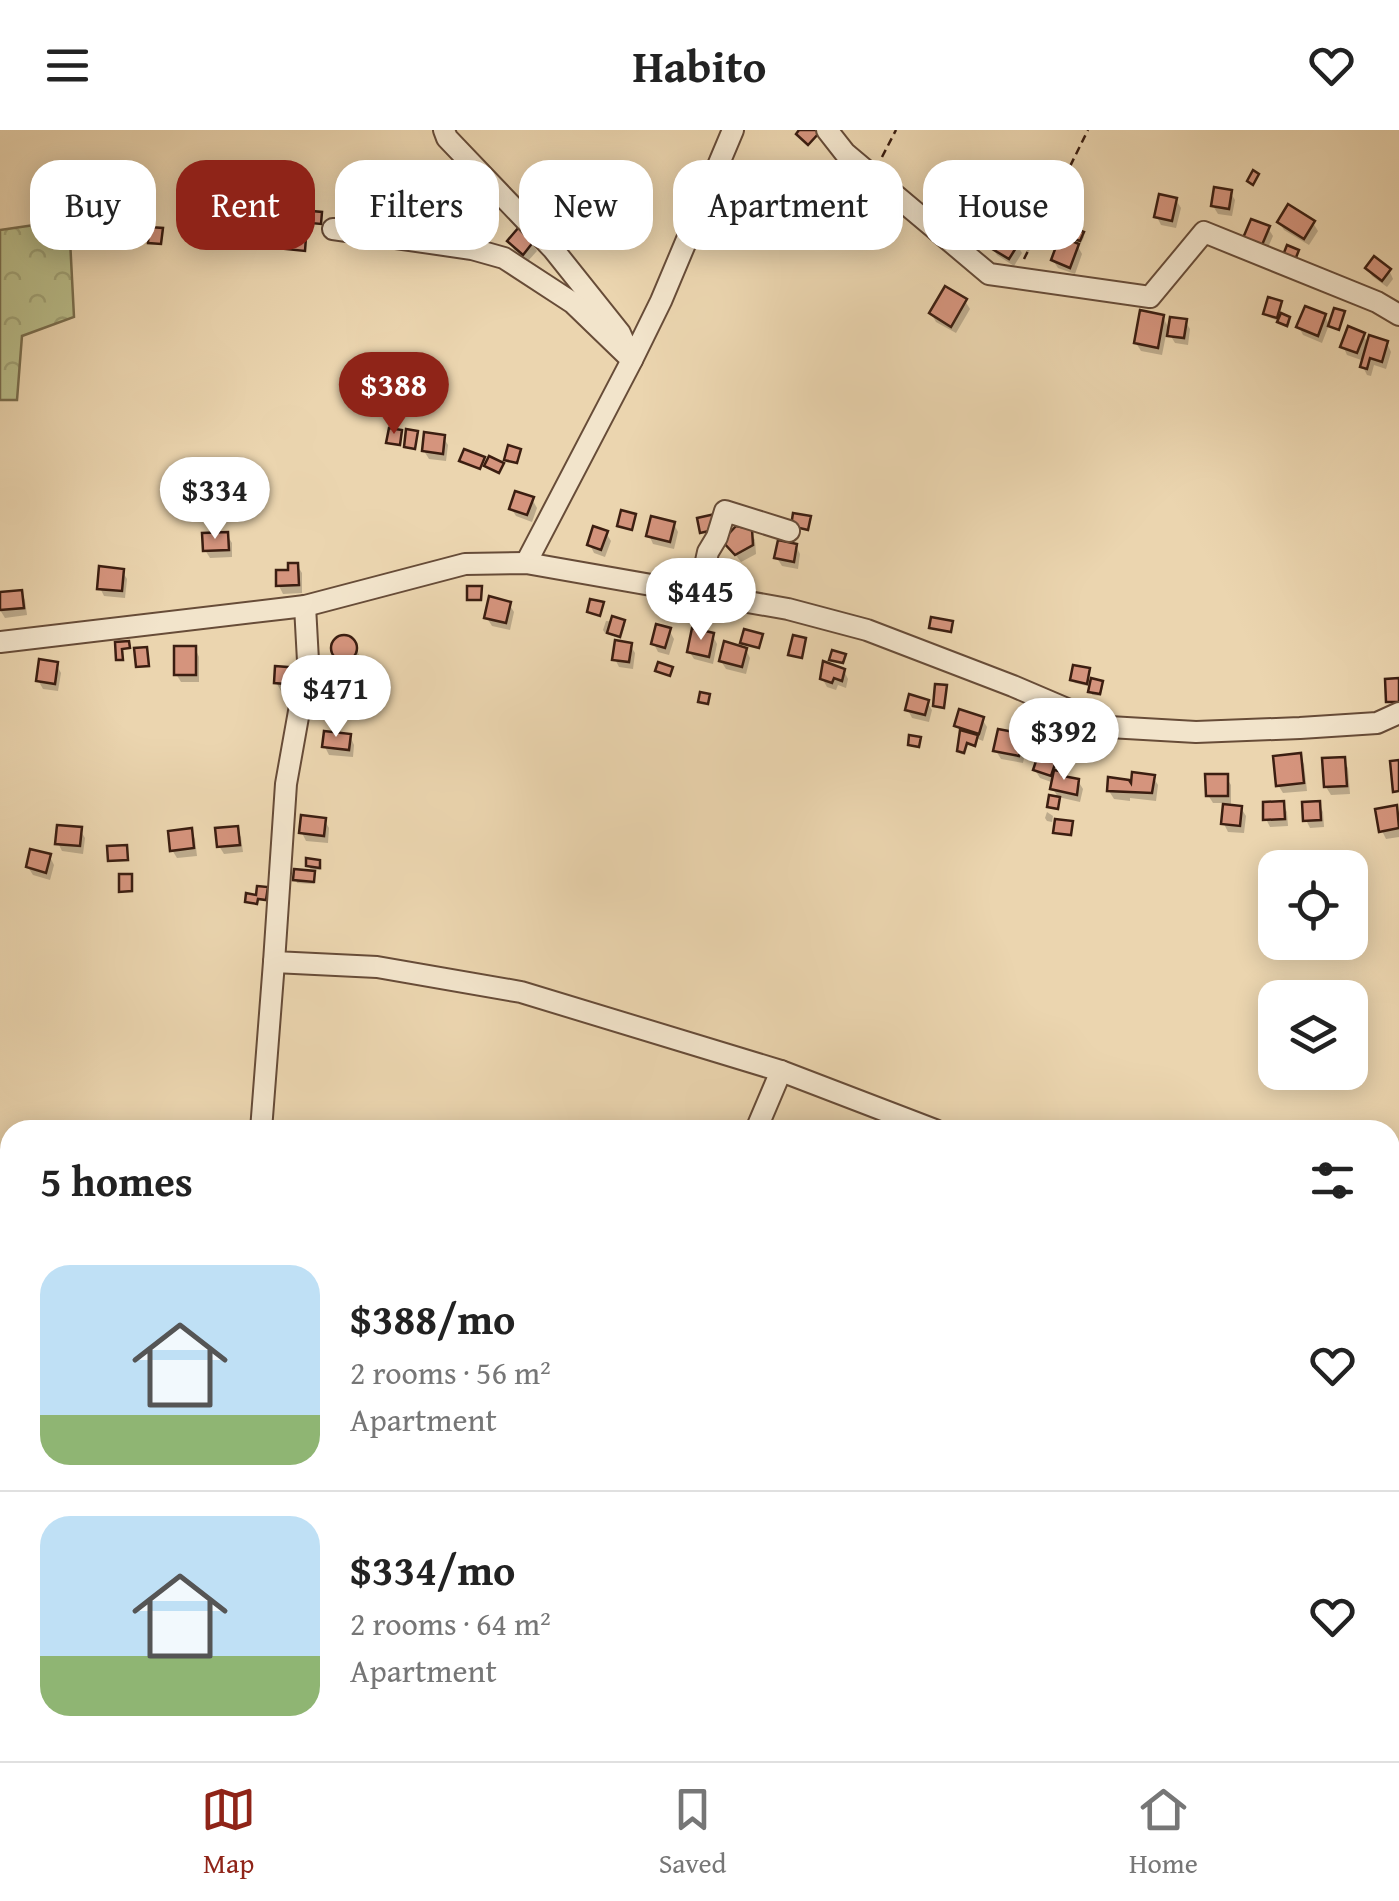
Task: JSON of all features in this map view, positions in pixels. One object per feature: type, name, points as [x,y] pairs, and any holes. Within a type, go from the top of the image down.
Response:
[{"type":"street","points":[[444,130],[458,150],[554,248],[620,333],[632,360]]},
{"type":"street","points":[[526,563],[661,301],[733,130]]},
{"type":"street","points":[[827,130],[854,160]]},
{"type":"street","points":[[903,201],[989,274],[1150,297],[1204,232],[1378,302],[1399,315]]},
{"type":"street","points":[[333,230],[472,249],[504,258],[573,302],[632,360]]},
{"type":"street","points":[[699,593],[708,552],[726,510],[788,531]]},
{"type":"street","points":[[0,642],[305,606],[465,564],[526,563],[788,609],[866,630],[1109,727],[1196,732],[1300,728],[1377,723],[1399,713]]},
{"type":"street","points":[[263,1120],[286,784],[308,661],[305,606]]},
{"type":"street","points":[[274,962],[377,968],[521,992],[781,1070],[910,1120]]},
{"type":"street","points":[[760,1120],[781,1070]]},
{"type":"path","points":[[881,160],[896,130]]},
{"type":"path","points":[[1014,278],[1088,130]]},
{"type":"green space","points":[[30,226],[30,250],[71,250],[74,317],[22,336],[17,400],[0,400],[0,230]]},
{"type":"building","points":[[799,130],[819,133],[808,145],[796,134]]},
{"type":"building","points":[[1253,170],[1259,174],[1253,185],[1247,181]]},
{"type":"building","points":[[1214,187],[1232,190],[1229,209],[1211,206]]},
{"type":"building","points":[[1159,194],[1177,198],[1172,221],[1154,217]]},
{"type":"building","points":[[1288,204],[1315,221],[1304,239],[1277,222]]},
{"type":"building","points":[[315,211],[322,212],[321,224],[315,223]]},
{"type":"building","points":[[1251,219],[1270,226],[1262,245],[1243,238]]},
{"type":"building","points":[[519,227],[519,250],[527,250],[523,255],[507,241]]},
{"type":"building","points":[[156,228],[163,228],[161,244],[156,244]]},
{"type":"building","points":[[1287,245],[1299,250],[1295,260],[1283,255]]},
{"type":"building","points":[[994,250],[1015,250],[1009,259]]},
{"type":"building","points":[[1055,250],[1077,250],[1070,268],[1051,260]]},
{"type":"building","points":[[1374,256],[1391,269],[1382,281],[1365,268]]},
{"type":"building","points":[[945,286],[967,299],[951,327],[929,313]]},
{"type":"building","points":[[1268,297],[1282,301],[1277,318],[1263,314]]},
{"type":"building","points":[[1305,306],[1326,314],[1318,336],[1296,327]]},
{"type":"building","points":[[1334,308],[1345,311],[1339,330],[1328,326]]},
{"type":"building","points":[[1140,310],[1164,315],[1158,348],[1134,343]]},
{"type":"building","points":[[1281,313],[1290,317],[1287,326],[1277,322]]},
{"type":"building","points":[[1170,317],[1187,319],[1184,338],[1167,336]]},
{"type":"building","points":[[1348,326],[1365,333],[1357,353],[1340,347]]},
{"type":"building","points":[[1369,335],[1388,341],[1382,362],[1370,358],[1367,369],[1360,367]]},
{"type":"building","points":[[389,428],[402,430],[400,445],[386,443]]},
{"type":"building","points":[[406,429],[418,431],[415,449],[404,447]]},
{"type":"building","points":[[424,432],[445,435],[443,454],[422,451]]},
{"type":"building","points":[[508,445],[521,449],[517,463],[504,460]]},
{"type":"building","points":[[464,449],[485,457],[480,469],[459,461]]},
{"type":"building","points":[[489,456],[504,463],[499,473],[484,466]]},
{"type":"building","points":[[515,491],[534,497],[527,515],[509,509]]},
{"type":"building","points":[[621,510],[636,514],[632,530],[617,526]]},
{"type":"building","points":[[793,513],[811,516],[808,530],[791,526]]},
{"type":"building","points":[[715,514],[718,529],[700,533],[697,518]]},
{"type":"building","points":[[651,516],[675,522],[670,542],[646,536]]},
{"type":"building","points":[[593,526],[608,531],[601,550],[587,545]]},
{"type":"building","points":[[736,526],[752,529],[753,545],[735,555],[722,541]]},
{"type":"building","points":[[228,532],[229,550],[203,551],[202,533]]},
{"type":"building","points":[[778,540],[797,544],[794,562],[774,558]]},
{"type":"building","points":[[288,563],[298,563],[299,585],[276,586],[276,570],[288,570]]},
{"type":"building","points":[[99,566],[124,569],[122,591],[97,589]]},
{"type":"building","points":[[669,567],[685,569],[684,579],[668,577]]},
{"type":"building","points":[[467,586],[482,586],[481,600],[467,600]]},
{"type":"building","points":[[22,590],[24,608],[0,610],[0,592]]},
{"type":"building","points":[[489,596],[511,602],[506,623],[484,618]]},
{"type":"building","points":[[590,599],[604,602],[600,616],[587,612]]},
{"type":"building","points":[[612,616],[625,620],[620,637],[607,633]]},
{"type":"building","points":[[931,617],[953,621],[951,632],[929,628]]},
{"type":"building","points":[[656,624],[671,628],[665,648],[651,644]]},
{"type":"building","points":[[692,628],[714,633],[709,657],[687,652]]},
{"type":"building","points":[[744,629],[763,634],[759,648],[740,643]]},
{"type":"building","points":[[344,635],[353,639],[357,648],[353,657],[344,661],[335,657],[331,648],[335,639]]},
{"type":"building","points":[[793,635],[806,638],[802,658],[788,655]]},
{"type":"building","points":[[615,640],[632,643],[629,662],[612,660]]},
{"type":"building","points":[[129,641],[130,648],[122,649],[123,660],[116,660],[115,642]]},
{"type":"building","points":[[724,641],[747,648],[742,667],[719,661]]},
{"type":"building","points":[[174,646],[196,646],[196,675],[174,675]]},
{"type":"building","points":[[147,647],[149,666],[136,667],[134,648]]},
{"type":"building","points":[[832,650],[846,654],[843,663],[829,660]]},
{"type":"building","points":[[39,659],[58,662],[55,684],[36,681]]},
{"type":"building","points":[[823,661],[845,669],[842,681],[820,679]]},
{"type":"building","points":[[658,662],[673,667],[670,676],[655,671]]},
{"type":"building","points":[[1073,665],[1090,668],[1087,684],[1070,680]]},
{"type":"building","points":[[275,666],[300,668],[299,685],[274,683]]},
{"type":"building","points":[[1091,678],[1103,681],[1100,694],[1088,692]]},
{"type":"building","points":[[1399,678],[1399,702],[1386,702],[1385,679]]},
{"type":"building","points":[[935,684],[947,685],[944,708],[933,706]]},
{"type":"building","points":[[700,692],[710,694],[708,704],[698,702]]},
{"type":"building","points":[[909,694],[929,700],[925,715],[905,710]]},
{"type":"building","points":[[338,696],[356,698],[355,709],[337,707]]},
{"type":"building","points":[[959,709],[984,717],[979,734],[954,726]]},
{"type":"building","points":[[998,729],[1024,734],[1019,756],[993,751]]},
{"type":"building","points":[[960,730],[978,735],[975,746],[967,743],[964,753],[957,751]]},
{"type":"building","points":[[1031,730],[1041,734],[1036,748],[1026,744]]},
{"type":"building","points":[[324,731],[351,734],[349,750],[322,747]]},
{"type":"building","points":[[909,735],[921,737],[919,747],[908,745]]},
{"type":"building","points":[[1040,749],[1058,755],[1051,776],[1033,770]]},
{"type":"building","points":[[1301,753],[1304,783],[1276,786],[1273,756]]},
{"type":"building","points":[[1345,757],[1347,786],[1324,787],[1322,758]]},
{"type":"building","points":[[1399,760],[1399,791],[1393,792],[1390,761]]},
{"type":"building","points":[[1054,770],[1079,779],[1077,795],[1050,789]]},
{"type":"building","points":[[1132,772],[1155,775],[1152,793],[1107,791],[1108,777],[1131,783]]},
{"type":"building","points":[[1205,774],[1228,774],[1228,796],[1206,796]]},
{"type":"building","points":[[1049,795],[1060,797],[1058,809],[1047,807]]},
{"type":"building","points":[[1284,801],[1285,819],[1263,820],[1263,802]]},
{"type":"building","points":[[1320,801],[1321,820],[1303,821],[1302,802]]},
{"type":"building","points":[[1223,804],[1242,806],[1240,826],[1221,824]]},
{"type":"building","points":[[1397,805],[1399,828],[1379,832],[1375,809]]},
{"type":"building","points":[[301,815],[326,818],[324,836],[299,833]]},
{"type":"building","points":[[1055,819],[1073,821],[1071,835],[1053,833]]},
{"type":"building","points":[[57,825],[82,827],[80,846],[55,844]]},
{"type":"building","points":[[238,826],[240,845],[217,847],[215,828]]},
{"type":"building","points":[[192,828],[194,848],[170,851],[168,831]]},
{"type":"building","points":[[127,845],[128,860],[108,861],[107,846]]},
{"type":"building","points":[[30,849],[51,854],[46,873],[26,867]]},
{"type":"building","points":[[306,858],[320,860],[320,868],[306,866]]},
{"type":"building","points":[[294,869],[315,871],[314,882],[293,880]]},
{"type":"building","points":[[119,874],[132,874],[132,891],[119,892]]},
{"type":"building","points":[[257,886],[268,887],[266,900],[258,899],[257,904],[245,902],[246,893],[256,895]]}]
